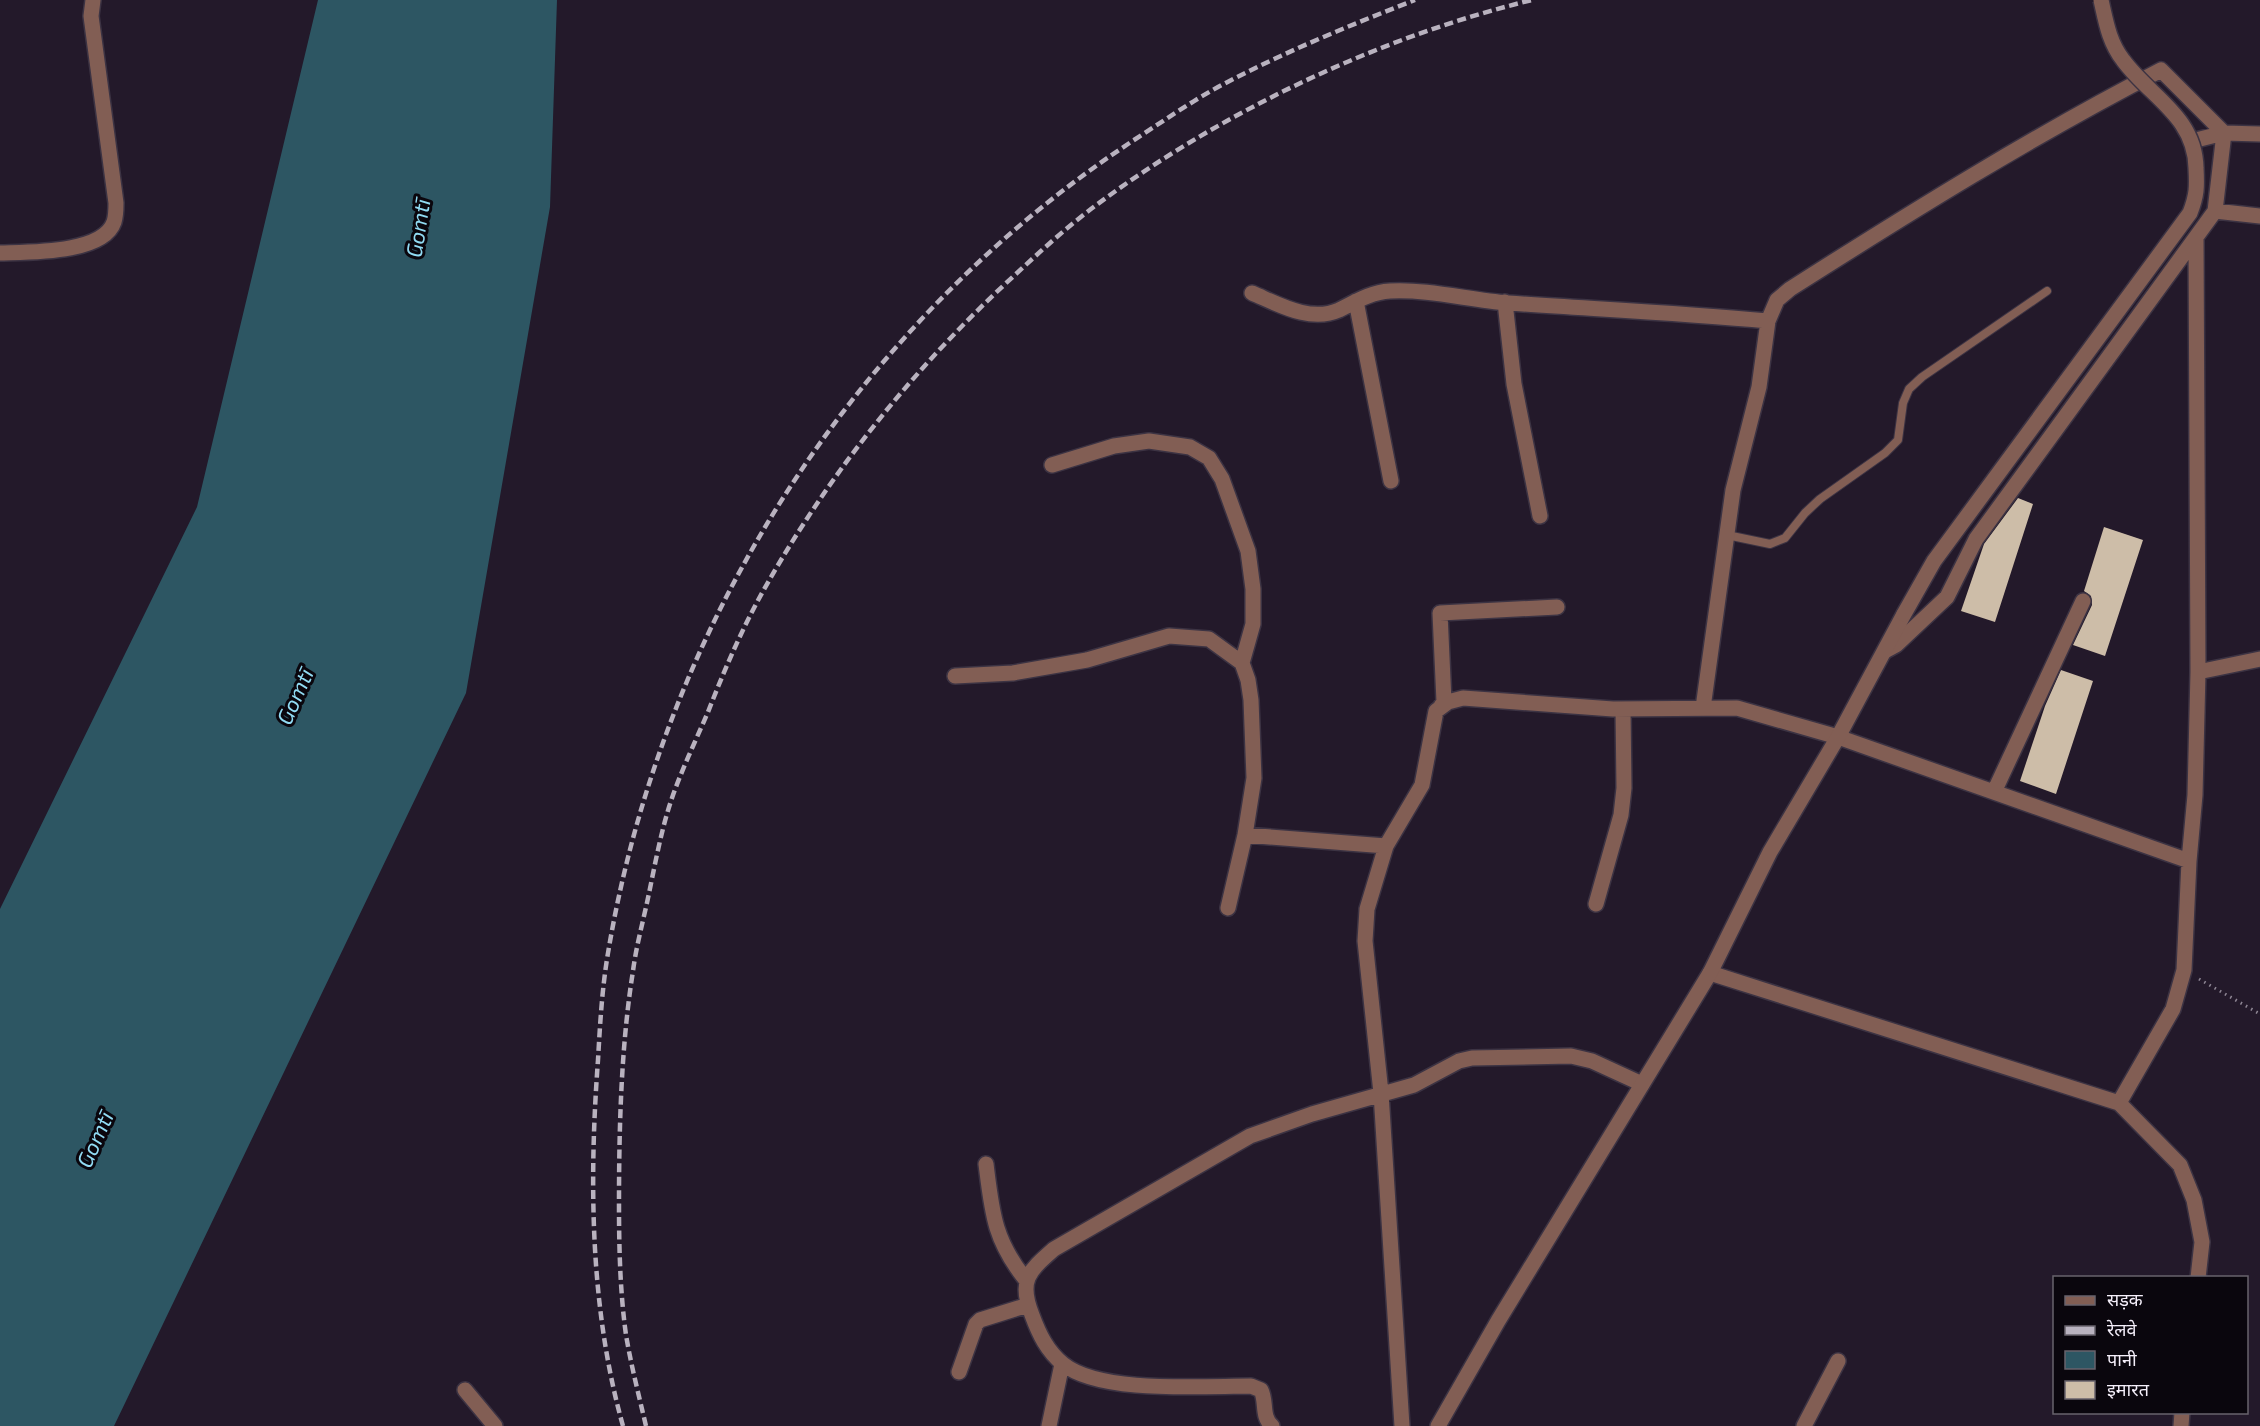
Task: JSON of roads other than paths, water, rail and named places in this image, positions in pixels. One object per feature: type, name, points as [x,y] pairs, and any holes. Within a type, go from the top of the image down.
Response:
[{"type":"street","points":[[0,253],[60,250],[83,246],[96,241],[114,224],[116,203],[91,16],[93,0]]},
{"type":"street","points":[[1438,1426],[1498,1321],[1710,973],[1770,852],[1838,737],[1934,561],[2190,213],[2197,194],[2196,162],[2191,136],[2169,108],[2123,61],[2110,40],[2101,0]]},
{"type":"street","points":[[1703,708],[1733,490],[1759,387],[1768,321],[1778,300],[1790,289],[1943,191],[2114,94],[2161,70],[2224,133]]},
{"type":"street","points":[[2192,141],[2224,133],[2260,134]]},
{"type":"street","points":[[1885,651],[1896,645],[1947,597],[1976,539],[2215,211],[2224,133]]},
{"type":"street","points":[[2215,211],[2260,216]]},
{"type":"street","points":[[2119,1103],[2174,1009],[2184,970],[2189,861],[2195,795],[2198,672],[2196,237]]},
{"type":"street","points":[[1252,293],[1288,309],[1305,313],[1336,311],[1373,294],[1390,291],[1505,302],[1768,321]]},
{"type":"street","points":[[1356,301],[1391,481]]},
{"type":"street","points":[[1505,302],[1514,384],[1540,516]]},
{"type":"street","points":[[1052,465],[1114,446],[1149,441],[1190,447],[1209,459],[1222,479],[1248,551],[1253,589],[1253,624],[1242,663]]},
{"type":"street","points":[[1994,792],[2083,601]]},
{"type":"street","points":[[1401,1426],[1381,1093],[1365,941],[1367,909],[1386,846],[1422,785],[1436,711],[1444,702],[1440,613],[1557,607]]},
{"type":"street","points":[[955,676],[1013,673],[1087,660],[1168,636],[1209,639],[1242,663],[1248,680],[1251,700],[1254,778],[1245,835],[1228,908]]},
{"type":"street","points":[[2198,672],[2260,659]]},
{"type":"street","points":[[1441,705],[1464,698],[1623,709],[1737,708],[1838,737],[2189,861]]},
{"type":"street","points":[[1596,904],[1621,814],[1624,788],[1623,709]]},
{"type":"street","points":[[1245,835],[1386,846]]},
{"type":"street","points":[[1710,973],[2119,1103],[2180,1166],[2194,1200],[2202,1242],[2198,1276]]},
{"type":"street","points":[[1272,1426],[1265,1417],[1264,1396],[1261,1390],[1251,1386],[1121,1385],[1086,1378],[1062,1364],[1047,1348],[1028,1305],[1026,1280],[1033,1267],[1054,1249],[1250,1136],[1312,1114],[1414,1085],[1459,1061],[1472,1058],[1571,1056],[1592,1061],[1642,1084]]},
{"type":"street","points":[[986,1164],[993,1218],[1000,1241],[1011,1261],[1026,1280]]},
{"type":"street","points":[[959,1372],[976,1324],[980,1320],[1028,1305]]},
{"type":"street","points":[[1804,1426],[1838,1361]]},
{"type":"street","points":[[1049,1426],[1062,1364]]},
{"type":"street","points":[[465,1390],[495,1426]]},
{"type":"lane","points":[[1727,535],[1770,544],[1785,538],[1805,513],[1820,499],[1885,453],[1898,440],[1903,403],[1909,389],[1922,377],[2047,291]]},
{"type":"water","name":"Gomtī","points":[[318,0],[557,0],[550,207],[466,693],[114,1426],[0,1426],[0,909],[197,507]]},
{"type":"railway","points":[[623,1426],[612,1382],[598,1291],[593,1198],[595,1106],[604,980],[635,831],[674,713],[725,599],[787,492],[859,391],[942,298],[1034,214],[1134,140],[1218,87],[1315,40],[1415,0]]},
{"type":"railway","points":[[646,1426],[626,1335],[620,1253],[619,1176],[622,1087],[634,962],[661,835],[676,787],[740,637],[787,550],[841,469],[934,355],[1014,276],[1095,206],[1195,139],[1303,82],[1417,35],[1532,0]]}]
